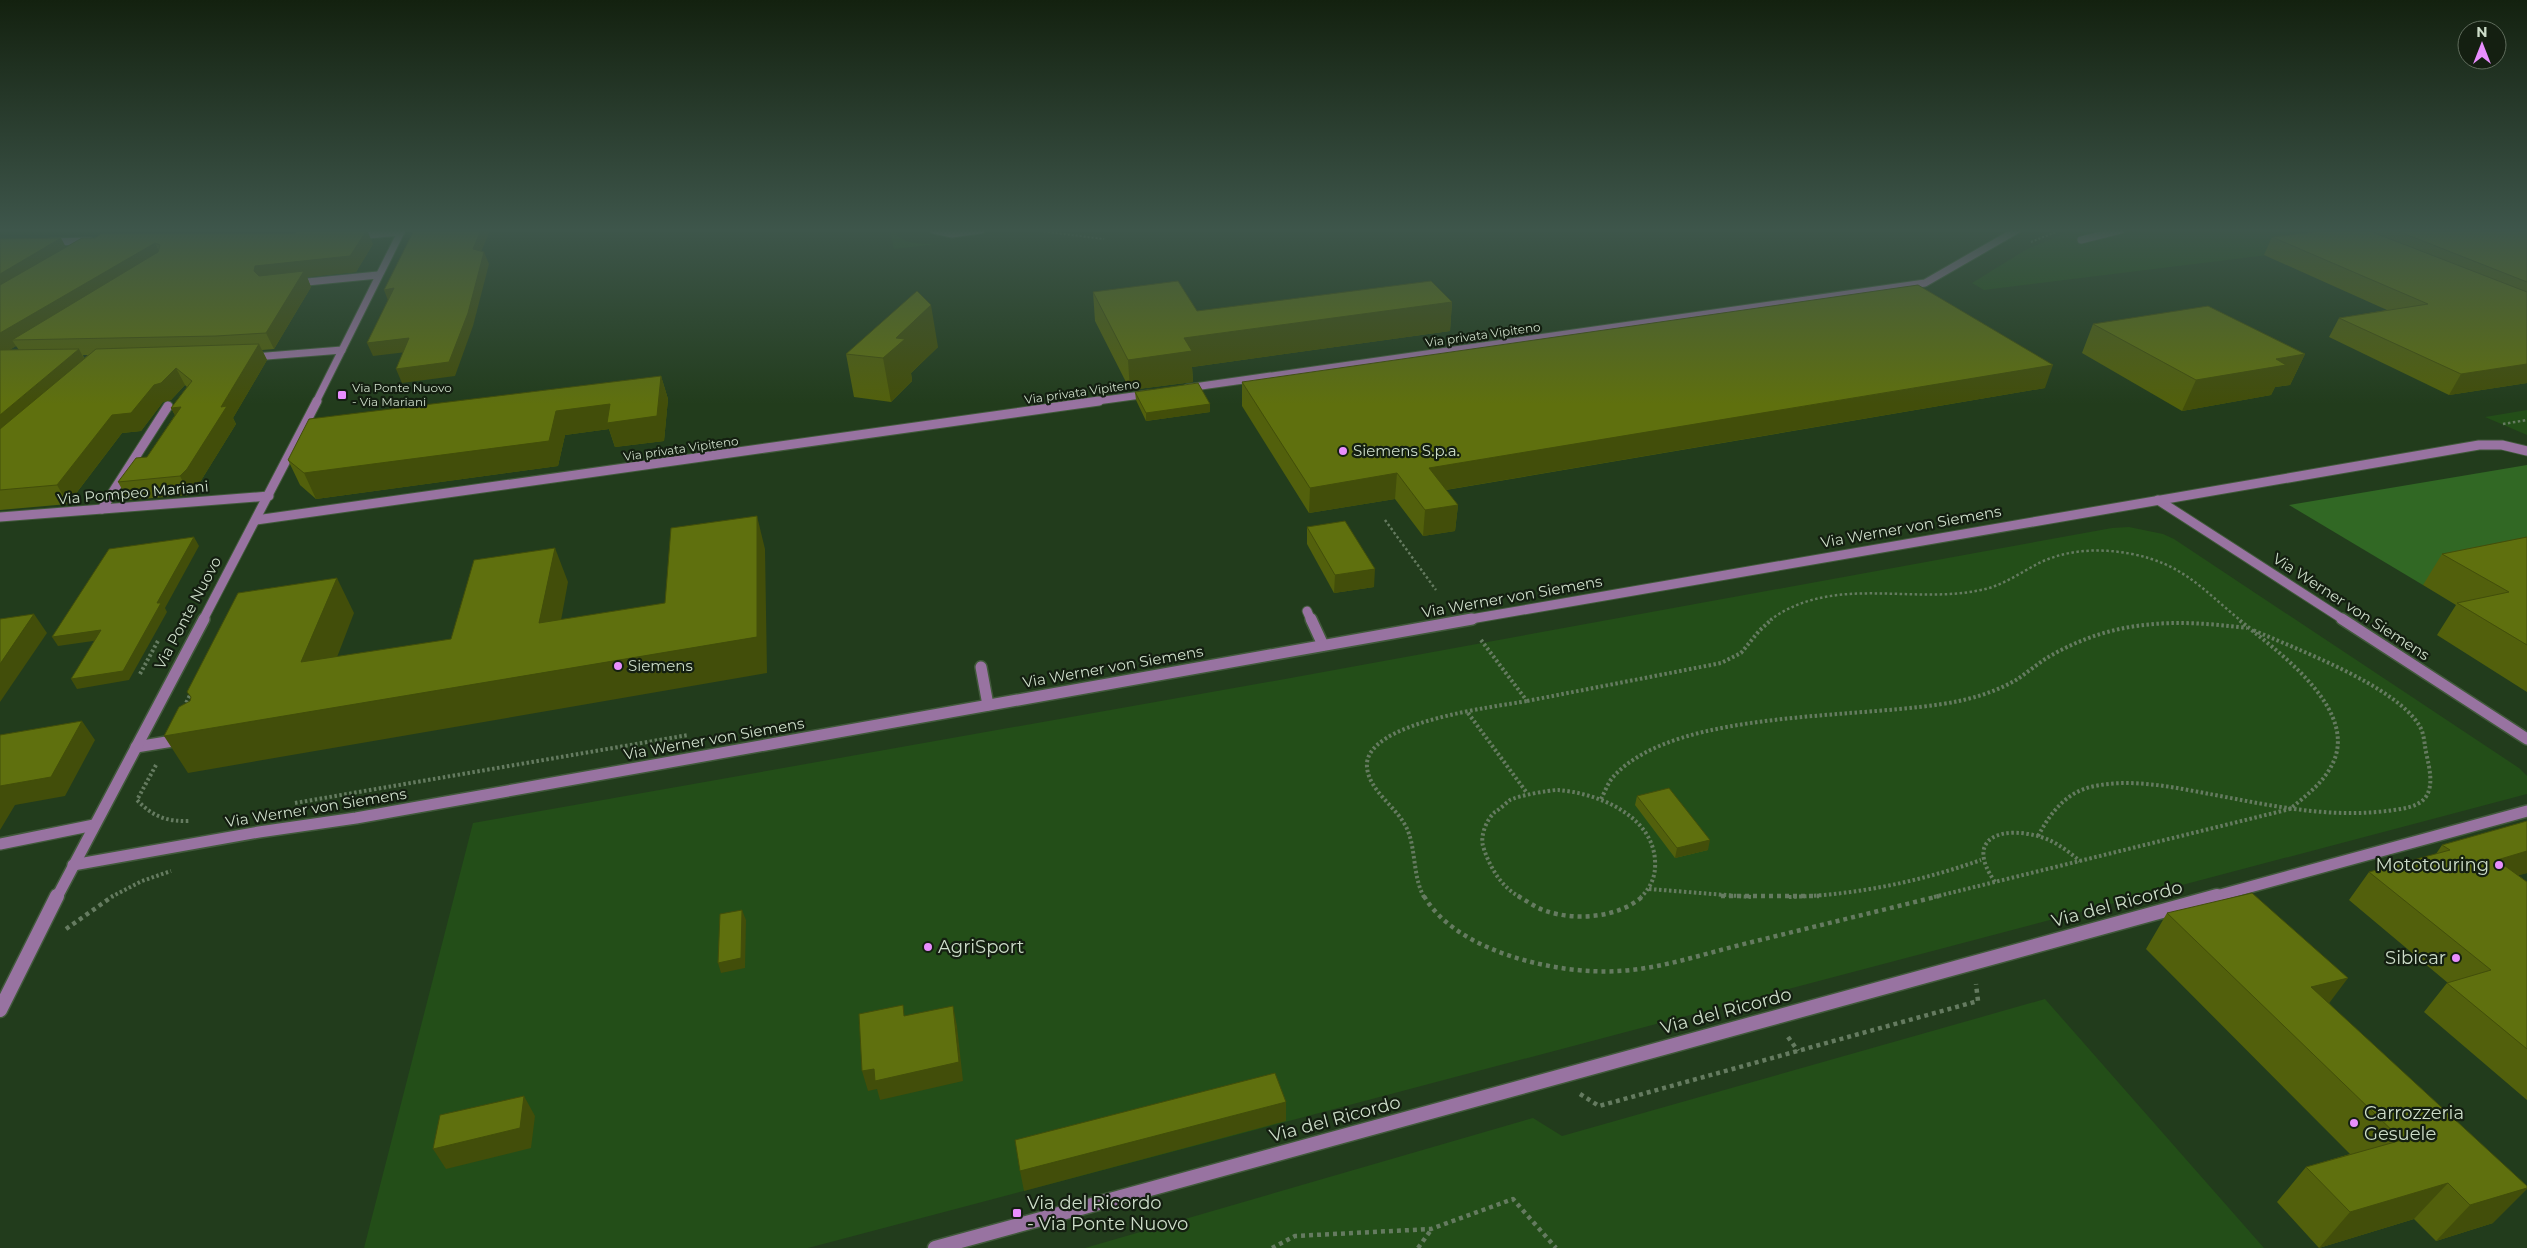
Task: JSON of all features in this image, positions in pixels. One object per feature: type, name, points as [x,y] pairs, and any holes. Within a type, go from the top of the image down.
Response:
[{"type":"street","name":"Via Ponte Nuovo","points":[[0,1010],[73,865],[269,496],[372,288]]},
{"type":"street","name":"Via privata Vipiteno","points":[[1173,390],[1888,288]]},
{"type":"street","points":[[245,358],[342,350]]},
{"type":"street","name":"Via privata Vipiteno","points":[[256,520],[1154,393]]},
{"type":"street","points":[[102,509],[168,406]]},
{"type":"street","name":"Via Werner von Siemens","points":[[73,865],[259,832],[366,816],[1323,645],[2479,445],[2509,446],[2527,451]]},
{"type":"street","name":"Via Pompeo Mariani","points":[[0,517],[269,496]]},
{"type":"street","name":"Via Werner von Siemens","points":[[2158,500],[2527,739]]},
{"type":"street","points":[[1306,611],[1323,645]]},
{"type":"street","points":[[981,667],[988,705]]},
{"type":"street","points":[[136,746],[192,738]]},
{"type":"street","name":"Via del Ricordo","points":[[935,1248],[2527,811]]},
{"type":"street","points":[[0,844],[94,825]]},
{"type":"path","points":[[2498,424],[2527,420]]},
{"type":"path","points":[[1385,520],[1436,590]]},
{"type":"path","points":[[2079,551],[2132,555],[2175,567],[2200,585],[2248,628],[2311,685],[2326,706],[2338,730],[2337,752],[2328,769],[2304,798],[2290,809],[1637,969],[1602,972],[1582,971],[1524,959],[1462,933],[1431,907],[1422,894],[1416,878],[1408,830],[1367,774],[1366,767],[1370,753],[1374,746],[1388,735],[1406,728],[1527,700],[1721,663],[1741,654],[1754,636],[1774,617],[1790,608],[1813,600],[1853,594],[1954,593],[1982,590],[2010,581],[2049,559],[2079,551]]},
{"type":"path","points":[[1601,799],[1614,776],[1624,767],[1650,751],[1687,737],[1756,723],[1893,711],[1957,702],[2003,687],[2058,652],[2129,624],[2179,620],[2248,628],[2332,666],[2390,699],[2417,722],[2424,735],[2430,787],[2423,801],[2405,808],[2364,814],[2326,814],[2167,787],[2106,785],[2086,788],[2066,798],[2052,812],[2038,836]]},
{"type":"path","points":[[140,674],[160,639]]},
{"type":"path","points":[[1481,640],[1527,700]]},
{"type":"path","points":[[149,814],[138,800],[193,688]]},
{"type":"path","points":[[1468,713],[1527,793]]},
{"type":"path","points":[[1556,790],[1578,792],[1601,799],[1627,814],[1646,833],[1656,856],[1654,878],[1649,889],[1630,905],[1609,913],[1585,916],[1543,909],[1506,889],[1488,867],[1481,843],[1483,832],[1487,822],[1498,808],[1514,798],[1527,793],[1556,790]]},
{"type":"path","points":[[160,826],[163,819]]},
{"type":"path","points":[[1995,882],[1986,871],[1981,860],[1981,850],[1986,842],[1995,836],[2022,833],[2038,836],[2054,842],[2080,861]]},
{"type":"path","points":[[1649,889],[1722,897],[1810,897],[1864,891],[1919,880],[1981,860]]},
{"type":"path","points":[[64,931],[97,905],[128,887],[132,879]]},
{"type":"path","points":[[1556,1078],[1599,1106],[1978,1001],[1974,963]]},
{"type":"path","points":[[1272,1248],[1295,1236],[1431,1229],[1514,1199],[1556,1248]]},
{"type":"path","points":[[1418,1248],[1431,1229]]},
{"type":"green space","points":[[2527,410],[2527,435],[2485,417]]},
{"type":"green space","points":[[2527,465],[2527,564],[2423,585],[2289,505]]},
{"type":"green space","points":[[2129,527],[2163,534],[2174,539],[2519,768],[2527,776],[2527,794],[808,1248],[364,1248],[473,823],[1285,679],[2112,528]]},
{"type":"green space","points":[[2045,999],[2264,1248],[1085,1248],[1533,1118],[1562,1136]]},
{"type":"building","points":[[0,288],[77,288],[0,333]]},
{"type":"building","points":[[98,288],[293,288],[266,333],[216,336],[12,340]]},
{"type":"building","points":[[394,288],[474,288],[468,313],[449,362],[396,369],[409,338],[367,343]]},
{"type":"building","points":[[1122,288],[1183,288],[1197,311],[1375,288],[1438,288],[1452,302],[1184,338],[1192,351],[1128,360],[1093,292]]},
{"type":"building","points":[[1895,288],[1923,288],[2053,365],[1429,468],[1458,505],[1425,510],[1397,473],[1310,488],[1242,382]]},
{"type":"building","points":[[2391,288],[2517,288],[2527,292],[2527,364],[2461,374],[2339,318],[2428,304]]},
{"type":"building","points":[[917,291],[931,305],[896,338],[905,339],[883,358],[846,354]]},
{"type":"building","points":[[2208,306],[2305,354],[2276,359],[2286,365],[2196,380],[2093,324]]},
{"type":"building","points":[[259,344],[221,407],[227,406],[187,469],[180,476],[118,482],[136,458],[147,457],[181,407],[171,408],[192,381],[176,368],[161,383],[154,385],[131,413],[112,415],[57,485],[0,490],[0,429],[96,349]]},
{"type":"building","points":[[79,349],[0,415],[0,350]]},
{"type":"building","points":[[661,376],[657,416],[607,423],[610,404],[556,411],[549,441],[304,473],[288,460],[309,419]]},
{"type":"building","points":[[1198,383],[1210,404],[1146,413],[1135,392]]},
{"type":"building","points":[[757,516],[757,637],[164,736],[179,707],[190,701],[191,697],[187,692],[238,593],[337,578],[301,662],[451,639],[474,560],[555,548],[539,623],[665,603],[671,528]]},
{"type":"building","points":[[1345,521],[1375,569],[1335,575],[1307,527]]},
{"type":"building","points":[[194,537],[157,603],[161,603],[123,671],[71,679],[101,630],[52,637],[109,549]]},
{"type":"building","points":[[2527,537],[2527,645],[2457,603],[2509,592],[2442,554]]},
{"type":"building","points":[[34,614],[0,664],[0,619]]},
{"type":"building","points":[[82,721],[51,777],[0,786],[0,735]]},
{"type":"building","points":[[1669,788],[1710,840],[1677,848],[1637,796]]},
{"type":"building","points":[[2527,821],[2527,851],[2497,860],[2527,882],[2527,1049],[2447,983],[2491,970],[2369,872],[2450,850],[2442,845]]},
{"type":"building","points":[[2252,893],[2348,978],[2311,987],[2527,1188],[2470,1205],[2448,1183],[2350,1212],[2306,1167],[2402,1140],[2167,913]]},
{"type":"building","points":[[742,910],[741,958],[718,963],[720,914]]},
{"type":"building","points":[[903,1005],[904,1016],[953,1006],[959,1062],[875,1081],[874,1069],[862,1071],[859,1014]]},
{"type":"building","points":[[1275,1073],[1286,1102],[1020,1171],[1015,1140]]},
{"type":"building","points":[[524,1096],[520,1128],[433,1149],[440,1115]]},
{"type":"place","name":"Via Ponte Nuovo - Via Mariani","points":[[342,395]]},
{"type":"place","name":"Siemens S.p.a.","points":[[1343,451]]},
{"type":"place","name":"Siemens","points":[[618,666]]},
{"type":"place","name":"Mototouring","points":[[2499,865]]},
{"type":"place","name":"AgriSport","points":[[928,947]]},
{"type":"place","name":"Sibicar","points":[[2456,958]]},
{"type":"place","name":"Carrozzeria Gesuele","points":[[2354,1123]]},
{"type":"place","name":"Via del Ricordo - Via Ponte Nuovo","points":[[1017,1213]]}]
